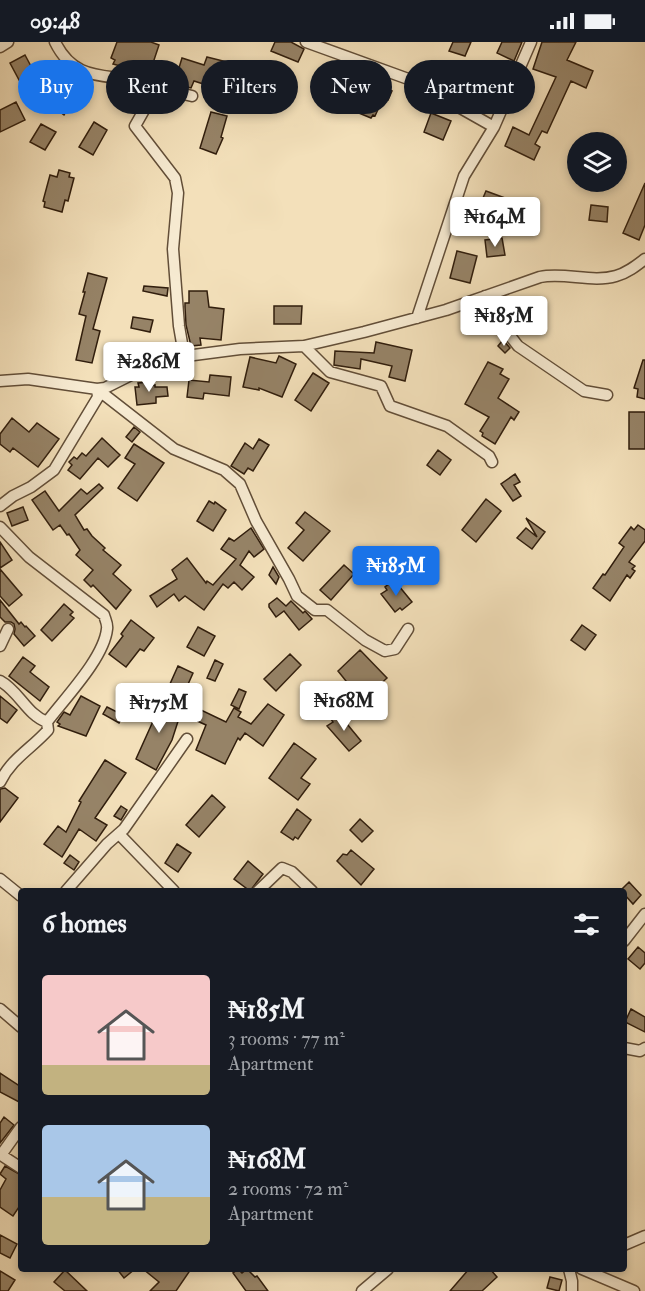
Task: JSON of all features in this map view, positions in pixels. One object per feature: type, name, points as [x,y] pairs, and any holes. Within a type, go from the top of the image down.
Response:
[{"type":"street","points":[[0,47],[8,42]]},
{"type":"street","points":[[55,42],[61,54],[72,66],[90,74],[106,76]]},
{"type":"street","points":[[306,42],[411,80],[495,127]]},
{"type":"street","points":[[417,318],[464,176],[495,127],[531,42]]},
{"type":"street","points":[[142,114],[135,126],[175,178],[178,193],[173,249],[179,326],[184,355]]},
{"type":"street","points":[[0,381],[28,379],[97,389],[105,388],[163,359],[240,349],[304,346],[417,318],[551,275],[601,278],[617,276],[645,259]]},
{"type":"street","points":[[485,296],[493,314],[518,346],[584,391],[607,395]]},
{"type":"street","points":[[304,346],[330,372],[381,386],[390,406],[447,426],[481,449],[492,462]]},
{"type":"street","points":[[0,506],[54,471],[98,397],[97,389]]},
{"type":"street","points":[[97,389],[174,449],[232,475],[240,484],[256,521],[297,596],[315,610],[327,610],[365,640],[385,651],[395,649],[408,629]]},
{"type":"street","points":[[0,527],[36,563],[104,615],[108,627],[91,666],[47,722],[48,729],[38,742],[16,758],[0,782]]},
{"type":"street","points":[[0,646],[8,629]]},
{"type":"street","points":[[0,681],[21,700],[36,718],[47,722]]},
{"type":"street","points":[[69,888],[107,844],[119,834],[187,739]]},
{"type":"street","points":[[119,834],[171,888]]},
{"type":"street","points":[[261,888],[282,867],[292,872],[309,888]]},
{"type":"street","points":[[0,879],[18,894]]},
{"type":"street","points":[[627,937],[645,914]]},
{"type":"street","points":[[0,1009],[18,1024]]},
{"type":"street","points":[[627,1049],[640,1051],[645,1048]]},
{"type":"street","points":[[18,1131],[0,1155],[18,1166]]},
{"type":"street","points":[[627,1244],[645,1236]]},
{"type":"street","points":[[362,1291],[384,1272]]},
{"type":"street","points":[[570,1272],[572,1291]]},
{"type":"street","points":[[589,1272],[634,1291]]},
{"type":"building","points":[[117,42],[151,42],[159,45],[154,60],[115,60],[111,58]]},
{"type":"building","points":[[275,42],[291,42],[304,49],[298,62],[298,60],[271,51]]},
{"type":"building","points":[[453,42],[471,42],[465,56],[449,51]]},
{"type":"building","points":[[502,42],[522,42],[514,60],[497,53]]},
{"type":"building","points":[[542,42],[576,42],[567,60],[593,71],[586,88],[571,81],[547,133],[542,131],[535,144],[540,147],[534,160],[505,146],[513,127],[529,135],[556,77],[535,70]]},
{"type":"building","points":[[25,55],[28,60],[18,60],[18,78],[10,63]]},
{"type":"building","points":[[189,60],[201,64],[201,83],[194,81],[191,88],[189,88]]},
{"type":"building","points":[[16,102],[18,114],[22,114],[25,120],[0,132],[0,110]]},
{"type":"building","points":[[210,114],[227,116],[221,137],[223,138],[216,154],[200,148]]},
{"type":"building","points":[[361,114],[376,114],[371,118]]},
{"type":"building","points":[[431,114],[451,121],[443,140],[424,132]]},
{"type":"building","points":[[94,122],[107,130],[93,155],[79,147]]},
{"type":"building","points":[[41,124],[56,132],[45,150],[30,142]]},
{"type":"building","points":[[59,170],[70,173],[69,177],[74,178],[68,201],[65,200],[62,212],[44,207],[45,202],[43,201],[50,175],[57,177]]},
{"type":"building","points":[[645,183],[645,225],[639,240],[623,233]]},
{"type":"building","points":[[486,191],[513,201],[510,216],[480,205]]},
{"type":"building","points":[[591,205],[608,207],[607,222],[589,220]]},
{"type":"building","points":[[502,238],[505,255],[487,257],[485,240]]},
{"type":"building","points":[[457,251],[477,256],[470,283],[450,278]]},
{"type":"building","points":[[88,273],[107,278],[93,329],[100,331],[92,363],[76,360],[86,316],[79,314]]},
{"type":"building","points":[[144,286],[168,288],[167,296],[143,291]]},
{"type":"building","points":[[189,291],[207,291],[209,307],[224,309],[221,340],[200,338],[201,345],[191,346],[185,307],[185,303],[189,303]]},
{"type":"building","points":[[274,306],[302,306],[301,324],[274,324]]},
{"type":"building","points":[[133,317],[153,320],[150,332],[131,328]]},
{"type":"building","points":[[503,340],[510,348],[505,353],[498,346]]},
{"type":"building","points":[[376,342],[412,350],[405,381],[389,377],[392,366],[361,359],[360,369],[334,365],[335,351],[374,353]]},
{"type":"building","points":[[279,356],[296,364],[282,397],[259,388],[259,390],[243,387],[250,357],[276,363]]},
{"type":"building","points":[[643,360],[645,360],[645,399],[637,397],[638,389],[634,388]]},
{"type":"building","points":[[488,362],[503,369],[500,374],[509,379],[498,398],[519,412],[514,420],[511,417],[495,444],[482,436],[483,433],[480,431],[489,417],[465,404]]},
{"type":"building","points":[[313,373],[329,383],[311,411],[295,400]]},
{"type":"building","points":[[210,375],[231,377],[229,396],[204,393],[203,399],[187,397],[189,380],[209,382]]},
{"type":"building","points":[[151,382],[151,386],[167,387],[168,396],[156,397],[156,403],[137,405],[135,387],[139,387],[138,383]]},
{"type":"building","points":[[629,412],[645,412],[645,449],[629,449]]},
{"type":"building","points":[[12,418],[29,432],[37,423],[59,439],[38,467],[13,448],[10,452],[0,444],[0,434]]},
{"type":"building","points":[[134,427],[140,432],[132,442],[126,437]]},
{"type":"building","points":[[102,438],[120,455],[108,467],[98,458],[80,479],[68,470],[72,465],[69,462],[74,457],[77,459],[82,453],[86,456]]},
{"type":"building","points":[[259,439],[269,445],[253,471],[248,468],[244,474],[231,466],[245,443],[253,449]]},
{"type":"building","points":[[134,444],[164,463],[137,501],[118,488],[135,464],[125,458]]},
{"type":"building","points":[[438,450],[451,460],[440,475],[427,465]]},
{"type":"building","points":[[515,474],[520,482],[514,485],[521,496],[513,501],[501,484]]},
{"type":"building","points":[[99,484],[103,488],[75,515],[84,530],[87,529],[105,548],[103,550],[121,565],[113,574],[131,590],[116,609],[93,585],[91,587],[84,580],[93,570],[76,555],[80,550],[69,534],[67,535],[60,525],[53,530],[32,500],[45,491],[59,511],[81,489],[87,494]]},
{"type":"building","points":[[486,499],[501,511],[476,542],[462,530]]},
{"type":"building","points":[[209,501],[214,504],[215,502],[226,510],[213,531],[197,521]]},
{"type":"building","points":[[23,507],[28,520],[12,526],[7,513]]},
{"type":"building","points":[[305,512],[330,531],[303,561],[288,548],[304,530],[296,523]]},
{"type":"building","points":[[526,518],[545,532],[532,549],[517,538],[526,528],[537,537]]},
{"type":"building","points":[[638,525],[645,530],[645,541],[629,562],[635,566],[632,569],[635,571],[630,578],[627,575],[610,601],[593,588],[624,547],[619,543],[631,527],[634,530]]},
{"type":"building","points":[[251,528],[264,549],[254,557],[249,551],[240,565],[254,577],[242,590],[234,582],[228,588],[223,584],[204,610],[185,596],[179,601],[174,594],[157,607],[150,596],[177,579],[172,570],[187,558],[206,583],[207,581],[213,585],[236,559],[221,549],[229,538],[234,541]]},
{"type":"building","points":[[0,542],[12,560],[0,568]]},
{"type":"building","points":[[344,565],[354,574],[331,600],[320,590]]},
{"type":"building","points":[[273,567],[279,577],[276,584],[269,575]]},
{"type":"building","points":[[0,569],[22,595],[9,606],[0,596]]},
{"type":"building","points":[[394,580],[412,602],[402,610],[400,608],[395,612],[381,594],[387,590],[385,587]]},
{"type":"building","points":[[277,598],[286,606],[291,601],[312,619],[299,630],[284,611],[276,617],[269,604]]},
{"type":"building","points":[[0,600],[19,624],[21,622],[35,636],[24,646],[14,634],[14,624],[5,622],[0,617]]},
{"type":"building","points":[[64,604],[73,612],[70,615],[74,618],[52,641],[41,630]]},
{"type":"building","points":[[131,620],[154,638],[144,651],[140,649],[126,667],[109,654],[123,636],[121,634]]},
{"type":"building","points":[[582,625],[596,635],[585,650],[571,640]]},
{"type":"building","points":[[198,627],[215,636],[204,656],[187,647]]},
{"type":"building","points":[[360,650],[387,678],[362,701],[338,671]]},
{"type":"building","points":[[290,654],[301,665],[276,691],[264,679]]},
{"type":"building","points":[[23,657],[35,666],[30,672],[49,687],[40,701],[9,676]]},
{"type":"building","points":[[215,660],[223,664],[215,681],[207,678]]},
{"type":"building","points":[[178,666],[193,673],[185,691],[170,684]]},
{"type":"building","points":[[239,689],[246,692],[239,709],[231,705]]},
{"type":"building","points":[[0,696],[17,710],[7,723],[0,718]]},
{"type":"building","points":[[81,696],[100,706],[86,736],[58,726],[60,724],[57,722],[64,712],[70,715]]},
{"type":"building","points":[[156,701],[182,709],[172,740],[156,770],[136,759],[154,719],[150,718]]},
{"type":"building","points":[[268,704],[284,715],[263,746],[245,733],[240,740],[238,738],[225,764],[196,750],[206,725],[195,720],[199,709],[226,722],[234,708],[241,712],[238,717],[251,724]]},
{"type":"building","points":[[107,707],[123,715],[119,723],[103,714]]},
{"type":"building","points":[[338,713],[361,741],[349,751],[327,726],[333,722],[331,719]]},
{"type":"building","points":[[294,743],[316,759],[301,778],[310,784],[298,800],[269,778]]},
{"type":"building","points":[[105,760],[126,773],[95,818],[107,825],[96,841],[79,829],[62,857],[44,844],[58,826],[66,832],[81,802],[79,801]]},
{"type":"building","points":[[5,788],[18,798],[0,822],[0,789]]},
{"type":"building","points":[[212,795],[225,807],[199,837],[186,825]]},
{"type":"building","points":[[121,806],[127,810],[121,820],[114,816]]},
{"type":"building","points":[[297,809],[311,820],[298,839],[295,837],[293,840],[281,832]]},
{"type":"building","points":[[360,819],[373,831],[362,842],[350,830]]},
{"type":"building","points":[[177,844],[191,853],[178,872],[165,863]]},
{"type":"building","points":[[351,850],[374,869],[361,885],[337,861]]},
{"type":"building","points":[[70,855],[79,862],[74,870],[64,863]]},
{"type":"building","points":[[248,861],[263,874],[252,888],[246,888],[234,879]]},
{"type":"building","points":[[629,882],[641,895],[633,904],[627,897],[627,888],[623,888]]},
{"type":"building","points":[[638,947],[645,953],[645,963],[640,969],[628,959]]},
{"type":"building","points":[[631,1009],[645,1017],[645,1032],[627,1023]]},
{"type":"building","points":[[0,1073],[18,1085],[18,1101],[0,1092]]},
{"type":"building","points":[[4,1117],[14,1125],[0,1143],[0,1123]]},
{"type":"building","points":[[5,1166],[18,1173],[18,1208],[13,1216],[0,1207],[0,1190],[6,1179],[0,1174]]},
{"type":"building","points":[[0,1235],[17,1244],[10,1258],[0,1253]]},
{"type":"building","points":[[0,1271],[15,1280],[8,1291],[0,1291]]},
{"type":"building","points":[[63,1272],[67,1272],[87,1291],[65,1291],[54,1282]]},
{"type":"building","points":[[119,1272],[131,1272],[124,1278]]},
{"type":"building","points":[[147,1272],[189,1272],[176,1291],[150,1291],[159,1282]]},
{"type":"building","points":[[250,1272],[255,1277],[257,1276],[268,1291],[246,1291],[233,1273]]},
{"type":"building","points":[[466,1272],[493,1272],[497,1277],[482,1291],[450,1291]]},
{"type":"building","points":[[550,1277],[562,1280],[559,1291],[547,1288]]}]
